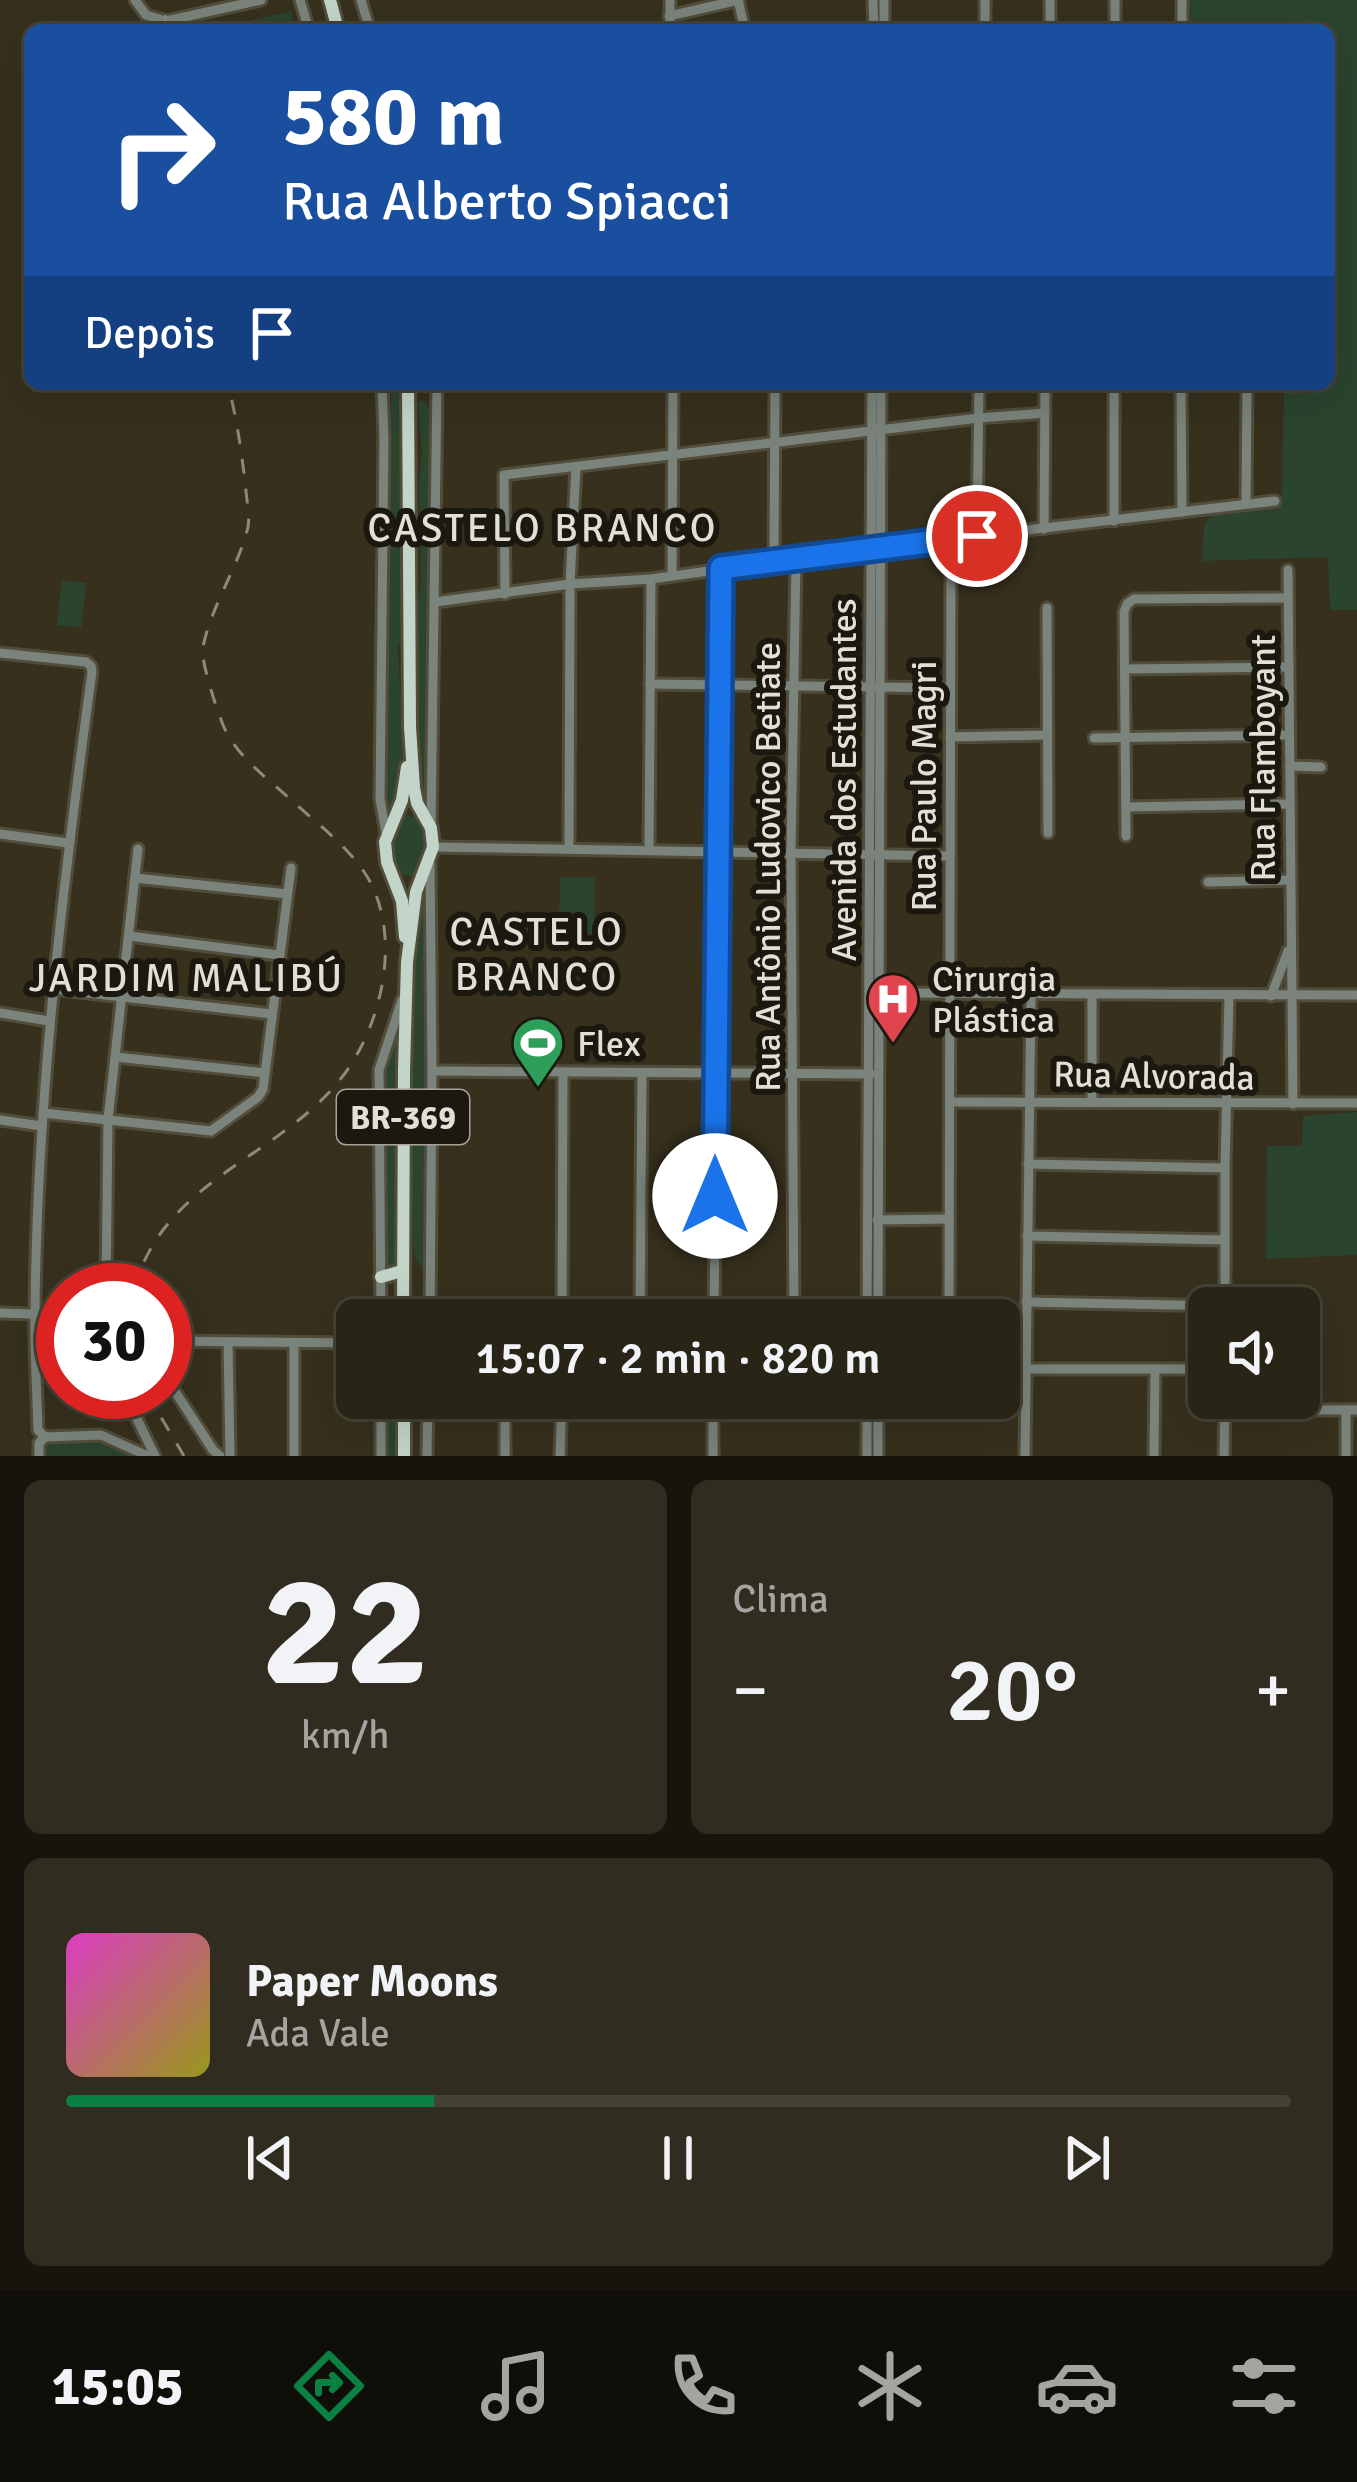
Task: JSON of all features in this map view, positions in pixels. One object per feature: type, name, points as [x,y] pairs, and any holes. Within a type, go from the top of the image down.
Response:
[{"type":"main road","name":"BR-369","points":[[403,1299],[407,962],[416,892],[429,859],[428,822],[414,788],[410,728],[408,390]]},
{"type":"main road","name":"BR-369","points":[[407,962],[402,901],[386,854],[386,833],[405,783],[410,728]]},
{"type":"main road","points":[[396,814],[409,808],[428,822]]},
{"type":"main road","points":[[392,872],[414,879],[429,859]]},
{"type":"main road","points":[[381,1277],[402,1271]]},
{"type":"main road","points":[[404,1419],[404,1454]]},
{"type":"street","points":[[136,0],[146,15],[166,21],[261,0]]},
{"type":"street","points":[[670,0],[670,24]]},
{"type":"street","points":[[669,16],[738,0]]},
{"type":"street","points":[[382,390],[380,799],[386,833]]},
{"type":"street","points":[[428,822],[437,390]]},
{"type":"street","points":[[672,576],[673,390]]},
{"type":"street","points":[[774,561],[775,390]]},
{"type":"street","name":"Avenida dos Estudantes","points":[[872,1299],[876,390]]},
{"type":"street","points":[[977,536],[979,390]]},
{"type":"street","points":[[1044,529],[1045,390]]},
{"type":"street","points":[[1114,390],[1114,521]]},
{"type":"street","points":[[1181,390],[1182,512]]},
{"type":"street","points":[[1246,503],[1247,390]]},
{"type":"street","points":[[506,594],[505,475],[1045,413]]},
{"type":"street","points":[[569,849],[570,584],[576,466]]},
{"type":"street","points":[[435,602],[1275,501]]},
{"type":"street","name":"Rua Paulo Magri","points":[[949,1299],[951,539]]},
{"type":"street","name":"Rua Antônio Ludovico Betiate","points":[[794,1299],[791,851],[796,558]]},
{"type":"street","points":[[714,1299],[721,568]]},
{"type":"street","name":"Rua Flamboyant","points":[[1288,570],[1290,946]]},
{"type":"street","points":[[649,850],[651,578]]},
{"type":"street","points":[[1126,836],[1127,604],[1134,599],[1288,598]]},
{"type":"street","points":[[1047,608],[1048,832]]},
{"type":"street","points":[[0,653],[91,666],[52,989],[42,1126],[34,1312],[38,1430],[46,1437]]},
{"type":"street","points":[[1124,669],[1289,667]]},
{"type":"street","points":[[650,684],[950,688]]},
{"type":"street","points":[[950,737],[1047,735]]},
{"type":"street","points":[[1094,738],[1289,735]]},
{"type":"street","points":[[1290,766],[1321,767]]},
{"type":"street","points":[[1126,807],[1290,805]]},
{"type":"street","points":[[0,834],[68,843]]},
{"type":"street","points":[[106,1263],[108,1120],[138,849]]},
{"type":"street","points":[[430,1299],[429,859],[569,849],[950,856]]},
{"type":"street","points":[[43,1113],[211,1131],[261,1094],[291,868]]},
{"type":"street","points":[[135,878],[287,894]]},
{"type":"street","points":[[1208,882],[1291,880]]},
{"type":"street","points":[[129,936],[279,955]]},
{"type":"street","points":[[1282,995],[1292,966],[1290,946]]},
{"type":"street","points":[[1290,946],[1282,995],[1293,1104]]},
{"type":"street","points":[[52,989],[272,1014]]},
{"type":"street","points":[[381,1299],[379,1070],[406,989]]},
{"type":"street","points":[[875,993],[1357,994]]},
{"type":"street","points":[[1025,1456],[1030,994]]},
{"type":"street","points":[[1092,994],[1092,1102]]},
{"type":"street","points":[[1225,1287],[1228,995]]},
{"type":"street","points":[[0,1013],[49,1021]]},
{"type":"street","points":[[116,1057],[265,1073]]},
{"type":"street","points":[[432,1071],[875,1074]]},
{"type":"street","points":[[562,1299],[563,1072]]},
{"type":"street","points":[[640,1299],[642,1073]]},
{"type":"street","name":"Rua Alvorada","points":[[950,1102],[1357,1103]]},
{"type":"street","points":[[0,1120],[42,1126]]},
{"type":"street","points":[[1028,1164],[1225,1168]]},
{"type":"street","points":[[873,1220],[949,1219]]},
{"type":"street","points":[[1027,1236],[1225,1240]]},
{"type":"street","points":[[1026,1302],[1188,1306]]},
{"type":"street","points":[[0,1313],[34,1312]]},
{"type":"street","points":[[192,1419],[212,1450],[225,1456],[228,1342]]},
{"type":"street","points":[[192,1343],[336,1343]]},
{"type":"street","points":[[294,1343],[294,1456]]},
{"type":"street","points":[[1020,1369],[1188,1369]]},
{"type":"street","points":[[1154,1456],[1155,1369]]},
{"type":"street","points":[[1320,1408],[1352,1410],[1346,1456]]},
{"type":"street","points":[[136,1419],[152,1456]]},
{"type":"street","points":[[381,1419],[381,1456]]},
{"type":"street","points":[[427,1456],[428,1419]]},
{"type":"street","points":[[505,1419],[505,1456]]},
{"type":"street","points":[[560,1456],[561,1419]]},
{"type":"street","points":[[713,1419],[713,1456]]},
{"type":"street","points":[[867,1419],[867,1456]]},
{"type":"street","points":[[878,1419],[878,1456]]},
{"type":"street","points":[[1224,1456],[1225,1419]]},
{"type":"street","points":[[39,1456],[39,1443],[46,1437],[101,1436],[152,1456]]},
{"type":"green space","points":[[1189,0],[1357,0],[1357,610],[1330,610],[1328,557],[1202,561],[1204,524],[1212,515],[1277,507],[1282,492],[1284,390],[1335,390],[1335,24],[1190,24]]},
{"type":"green space","points":[[291,11],[294,24],[253,24],[252,20]]},
{"type":"green space","points":[[391,390],[399,390],[403,531],[402,642],[398,647],[403,759],[396,800],[388,813]]},
{"type":"green space","points":[[421,400],[429,410],[429,810],[420,802]]},
{"type":"green space","points":[[62,580],[86,583],[81,628],[57,625]]},
{"type":"green space","points":[[406,815],[420,819],[426,840],[425,862],[415,876],[396,870],[392,855],[394,833]]},
{"type":"green space","points":[[431,860],[427,1269],[416,1260],[413,1246],[407,962],[417,895]]},
{"type":"green space","points":[[560,877],[595,877],[594,934],[559,934]]},
{"type":"green space","points":[[404,1005],[399,1267],[386,1273],[385,1059]]},
{"type":"green space","points":[[1357,1112],[1357,1255],[1266,1259],[1267,1146],[1302,1146],[1303,1116]]},
{"type":"green space","points":[[385,1419],[398,1419],[398,1456],[385,1456]]},
{"type":"green space","points":[[41,1442],[113,1443],[131,1456],[42,1456]]},
{"type":"railway","points":[[165,24],[167,0]]},
{"type":"railway","points":[[145,1263],[174,1217],[203,1190],[330,1091],[366,1036],[376,1011],[385,959],[385,932],[371,883],[341,844],[236,747],[210,685],[203,647],[249,523],[229,390]]},
{"type":"railway","points":[[162,1419],[184,1456]]},
{"type":"place","name":"Cirurgia Plástica","points":[[893,1045]]},
{"type":"place","name":"Flex","points":[[538,1089]]},
{"type":"district","name":"CASTELO BRANCO","points":[[543,527]]},
{"type":"district","name":"CASTELO BRANCO","points":[[537,954]]},
{"type":"district","name":"JARDIM MALIBÚ","points":[[187,977]]},
{"type":"route","points":[[715,1196],[721,568],[977,536]]}]
